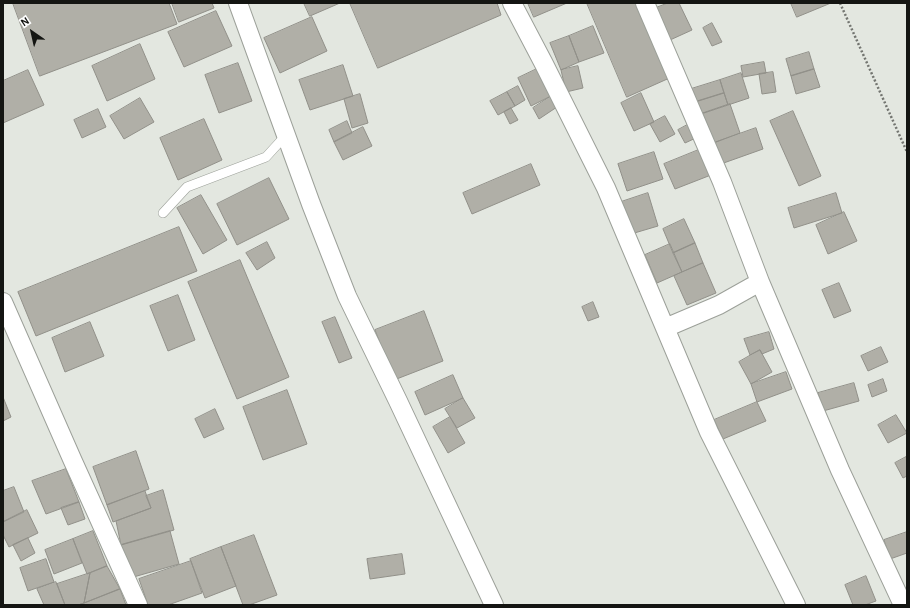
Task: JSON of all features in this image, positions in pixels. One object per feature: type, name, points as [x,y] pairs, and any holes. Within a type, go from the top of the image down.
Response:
[{"type":"street","points":[[238,3],[287,134],[311,204],[347,296],[494,605]]},
{"type":"street","points":[[512,3],[606,188],[709,432],[796,605]]},
{"type":"street","points":[[645,3],[722,182],[760,282],[840,470],[903,605]]},
{"type":"street","points":[[665,328],[718,305],[760,282]]},
{"type":"street","points":[[3,302],[138,605]]},
{"type":"lane","points":[[162,213],[187,187],[266,156],[287,134]]},
{"type":"path","points":[[840,3],[907,152]]},
{"type":"building","points":[[13,3],[169,3],[177,24],[40,76]]},
{"type":"building","points":[[172,3],[212,3],[214,8],[179,22]]},
{"type":"building","points":[[304,3],[340,3],[310,16]]},
{"type":"building","points":[[350,3],[497,3],[501,15],[378,68]]},
{"type":"building","points":[[528,3],[567,3],[534,17]]},
{"type":"building","points":[[587,3],[643,3],[674,76],[627,97]]},
{"type":"building","points":[[668,3],[679,3],[692,30],[670,40],[656,8]]},
{"type":"building","points":[[791,3],[831,3],[797,17]]},
{"type":"building","points":[[216,11],[232,46],[184,67],[168,32]]},
{"type":"building","points":[[312,17],[327,51],[280,73],[264,38]]},
{"type":"building","points":[[712,23],[722,42],[712,46],[703,28]]},
{"type":"building","points":[[593,26],[604,53],[579,62],[569,36]]},
{"type":"building","points":[[569,36],[579,62],[561,70],[550,43]]},
{"type":"building","points":[[140,44],[155,79],[107,101],[92,66]]},
{"type":"building","points":[[809,52],[814,69],[791,76],[786,59]]},
{"type":"building","points":[[764,62],[766,73],[743,77],[741,66]]},
{"type":"building","points":[[238,63],[252,101],[219,113],[205,75]]},
{"type":"building","points":[[343,65],[353,96],[310,110],[299,80]]},
{"type":"building","points":[[578,66],[583,88],[566,92],[561,70]]},
{"type":"building","points":[[541,67],[553,95],[531,106],[518,78]]},
{"type":"building","points":[[814,69],[820,87],[796,94],[791,76]]},
{"type":"building","points":[[28,70],[44,105],[3,123],[3,81]]},
{"type":"building","points":[[773,72],[776,92],[762,94],[759,74]]},
{"type":"building","points":[[741,73],[749,98],[728,105],[720,80]]},
{"type":"building","points":[[720,80],[724,93],[692,103],[688,90]]},
{"type":"building","points":[[518,86],[525,100],[515,106],[507,92]]},
{"type":"building","points":[[507,92],[515,106],[498,115],[490,101]]},
{"type":"building","points":[[641,93],[654,122],[634,131],[621,103]]},
{"type":"building","points":[[724,93],[728,105],[701,114],[692,103]]},
{"type":"building","points":[[360,94],[368,123],[352,128],[344,99]]},
{"type":"building","points":[[553,95],[560,105],[539,119],[533,108]]},
{"type":"building","points":[[140,98],[154,122],[124,139],[110,116]]},
{"type":"building","points":[[730,104],[740,133],[711,144],[701,114]]},
{"type":"building","points":[[511,108],[518,120],[510,124],[504,112]]},
{"type":"building","points":[[98,109],[106,127],[82,138],[74,120]]},
{"type":"building","points":[[793,111],[821,176],[799,186],[770,121]]},
{"type":"building","points":[[665,116],[675,134],[660,142],[650,124]]},
{"type":"building","points":[[204,119],[222,160],[178,180],[160,138]]},
{"type":"building","points":[[347,121],[352,133],[334,142],[329,130]]},
{"type":"building","points":[[691,123],[698,137],[685,143],[678,130]]},
{"type":"building","points":[[363,127],[372,146],[343,160],[334,142]]},
{"type":"building","points":[[756,128],[763,149],[718,165],[711,144]]},
{"type":"building","points":[[701,149],[711,175],[675,189],[664,164]]},
{"type":"building","points":[[654,152],[663,179],[627,191],[618,164]]},
{"type":"building","points":[[531,164],[540,185],[472,214],[463,193]]},
{"type":"building","points":[[269,178],[289,219],[237,245],[217,204]]},
{"type":"building","points":[[648,193],[658,226],[631,234],[621,202]]},
{"type":"building","points":[[836,193],[842,213],[794,228],[788,208]]},
{"type":"building","points":[[201,195],[227,240],[203,254],[177,208]]},
{"type":"building","points":[[844,212],[857,241],[828,254],[816,225]]},
{"type":"building","points":[[684,219],[695,243],[673,253],[663,229]]},
{"type":"building","points":[[179,227],[197,271],[36,336],[18,292]]},
{"type":"building","points":[[267,242],[275,258],[257,270],[246,253]]},
{"type":"building","points":[[695,243],[703,263],[682,272],[673,253]]},
{"type":"building","points":[[670,244],[682,272],[657,283],[645,255]]},
{"type":"building","points":[[240,260],[289,377],[237,399],[188,282]]},
{"type":"building","points":[[703,263],[716,293],[687,305],[674,276]]},
{"type":"building","points":[[839,283],[851,311],[834,318],[822,290]]},
{"type":"building","points":[[178,295],[195,340],[168,351],[150,306]]},
{"type":"building","points":[[593,302],[599,317],[588,321],[582,307]]},
{"type":"building","points":[[424,311],[443,361],[394,380],[375,330]]},
{"type":"building","points":[[335,317],[352,358],[339,363],[322,322]]},
{"type":"building","points":[[90,322],[104,356],[65,372],[52,338]]},
{"type":"building","points":[[769,332],[774,349],[762,354],[760,350],[750,355],[744,339]]},
{"type":"building","points":[[881,347],[888,362],[868,371],[861,356]]},
{"type":"building","points":[[760,350],[772,372],[751,384],[739,362]]},
{"type":"building","points":[[786,372],[792,389],[757,402],[751,384]]},
{"type":"building","points":[[453,375],[463,398],[425,415],[415,392]]},
{"type":"building","points":[[883,379],[887,391],[872,397],[868,385]]},
{"type":"building","points":[[854,383],[859,401],[823,411],[818,393]]},
{"type":"building","points":[[287,390],[307,444],[263,460],[243,407]]},
{"type":"building","points":[[3,397],[11,417],[3,421]]},
{"type":"building","points":[[463,398],[475,418],[457,428],[445,409]]},
{"type":"building","points":[[757,402],[766,421],[723,439],[714,420]]},
{"type":"building","points":[[215,409],[224,429],[204,438],[195,419]]},
{"type":"building","points":[[896,415],[907,433],[888,443],[878,425]]},
{"type":"building","points":[[450,417],[465,443],[448,453],[433,427]]},
{"type":"building","points":[[136,451],[149,489],[107,505],[93,467]]},
{"type":"building","points":[[906,457],[907,476],[903,478],[895,463]]},
{"type":"building","points":[[66,469],[79,502],[46,514],[32,481]]},
{"type":"building","points":[[14,487],[24,512],[3,522],[3,491]]},
{"type":"building","points":[[163,490],[174,530],[121,545],[116,521],[151,508],[146,496]]},
{"type":"building","points":[[145,491],[151,508],[113,522],[107,505]]},
{"type":"building","points":[[79,502],[85,519],[68,525],[61,508]]},
{"type":"building","points":[[27,510],[38,533],[9,547],[3,535],[3,522]]},
{"type":"building","points":[[93,531],[107,566],[87,574],[73,539]]},
{"type":"building","points":[[170,531],[179,564],[130,578],[121,545]]},
{"type":"building","points":[[907,532],[907,553],[890,559],[884,540]]},
{"type":"building","points":[[254,535],[277,595],[249,605],[243,605],[221,547]]},
{"type":"building","points":[[28,538],[35,553],[21,561],[13,545]]},
{"type":"building","points":[[73,539],[82,563],[54,574],[45,550]]},
{"type":"building","points":[[221,547],[236,586],[205,598],[190,559]]},
{"type":"building","points":[[402,554],[405,574],[370,579],[367,559]]},
{"type":"building","points":[[46,559],[54,582],[28,591],[20,568]]},
{"type":"building","points":[[191,561],[202,593],[168,605],[148,605],[139,579]]},
{"type":"building","points":[[107,566],[120,589],[84,603],[90,573]]},
{"type":"building","points":[[90,573],[84,603],[78,605],[65,605],[57,584]]},
{"type":"building","points":[[866,576],[876,601],[865,605],[853,605],[845,585]]},
{"type":"building","points":[[56,582],[65,605],[44,605],[37,589]]},
{"type":"building","points":[[120,589],[126,605],[78,605],[84,603]]}]
